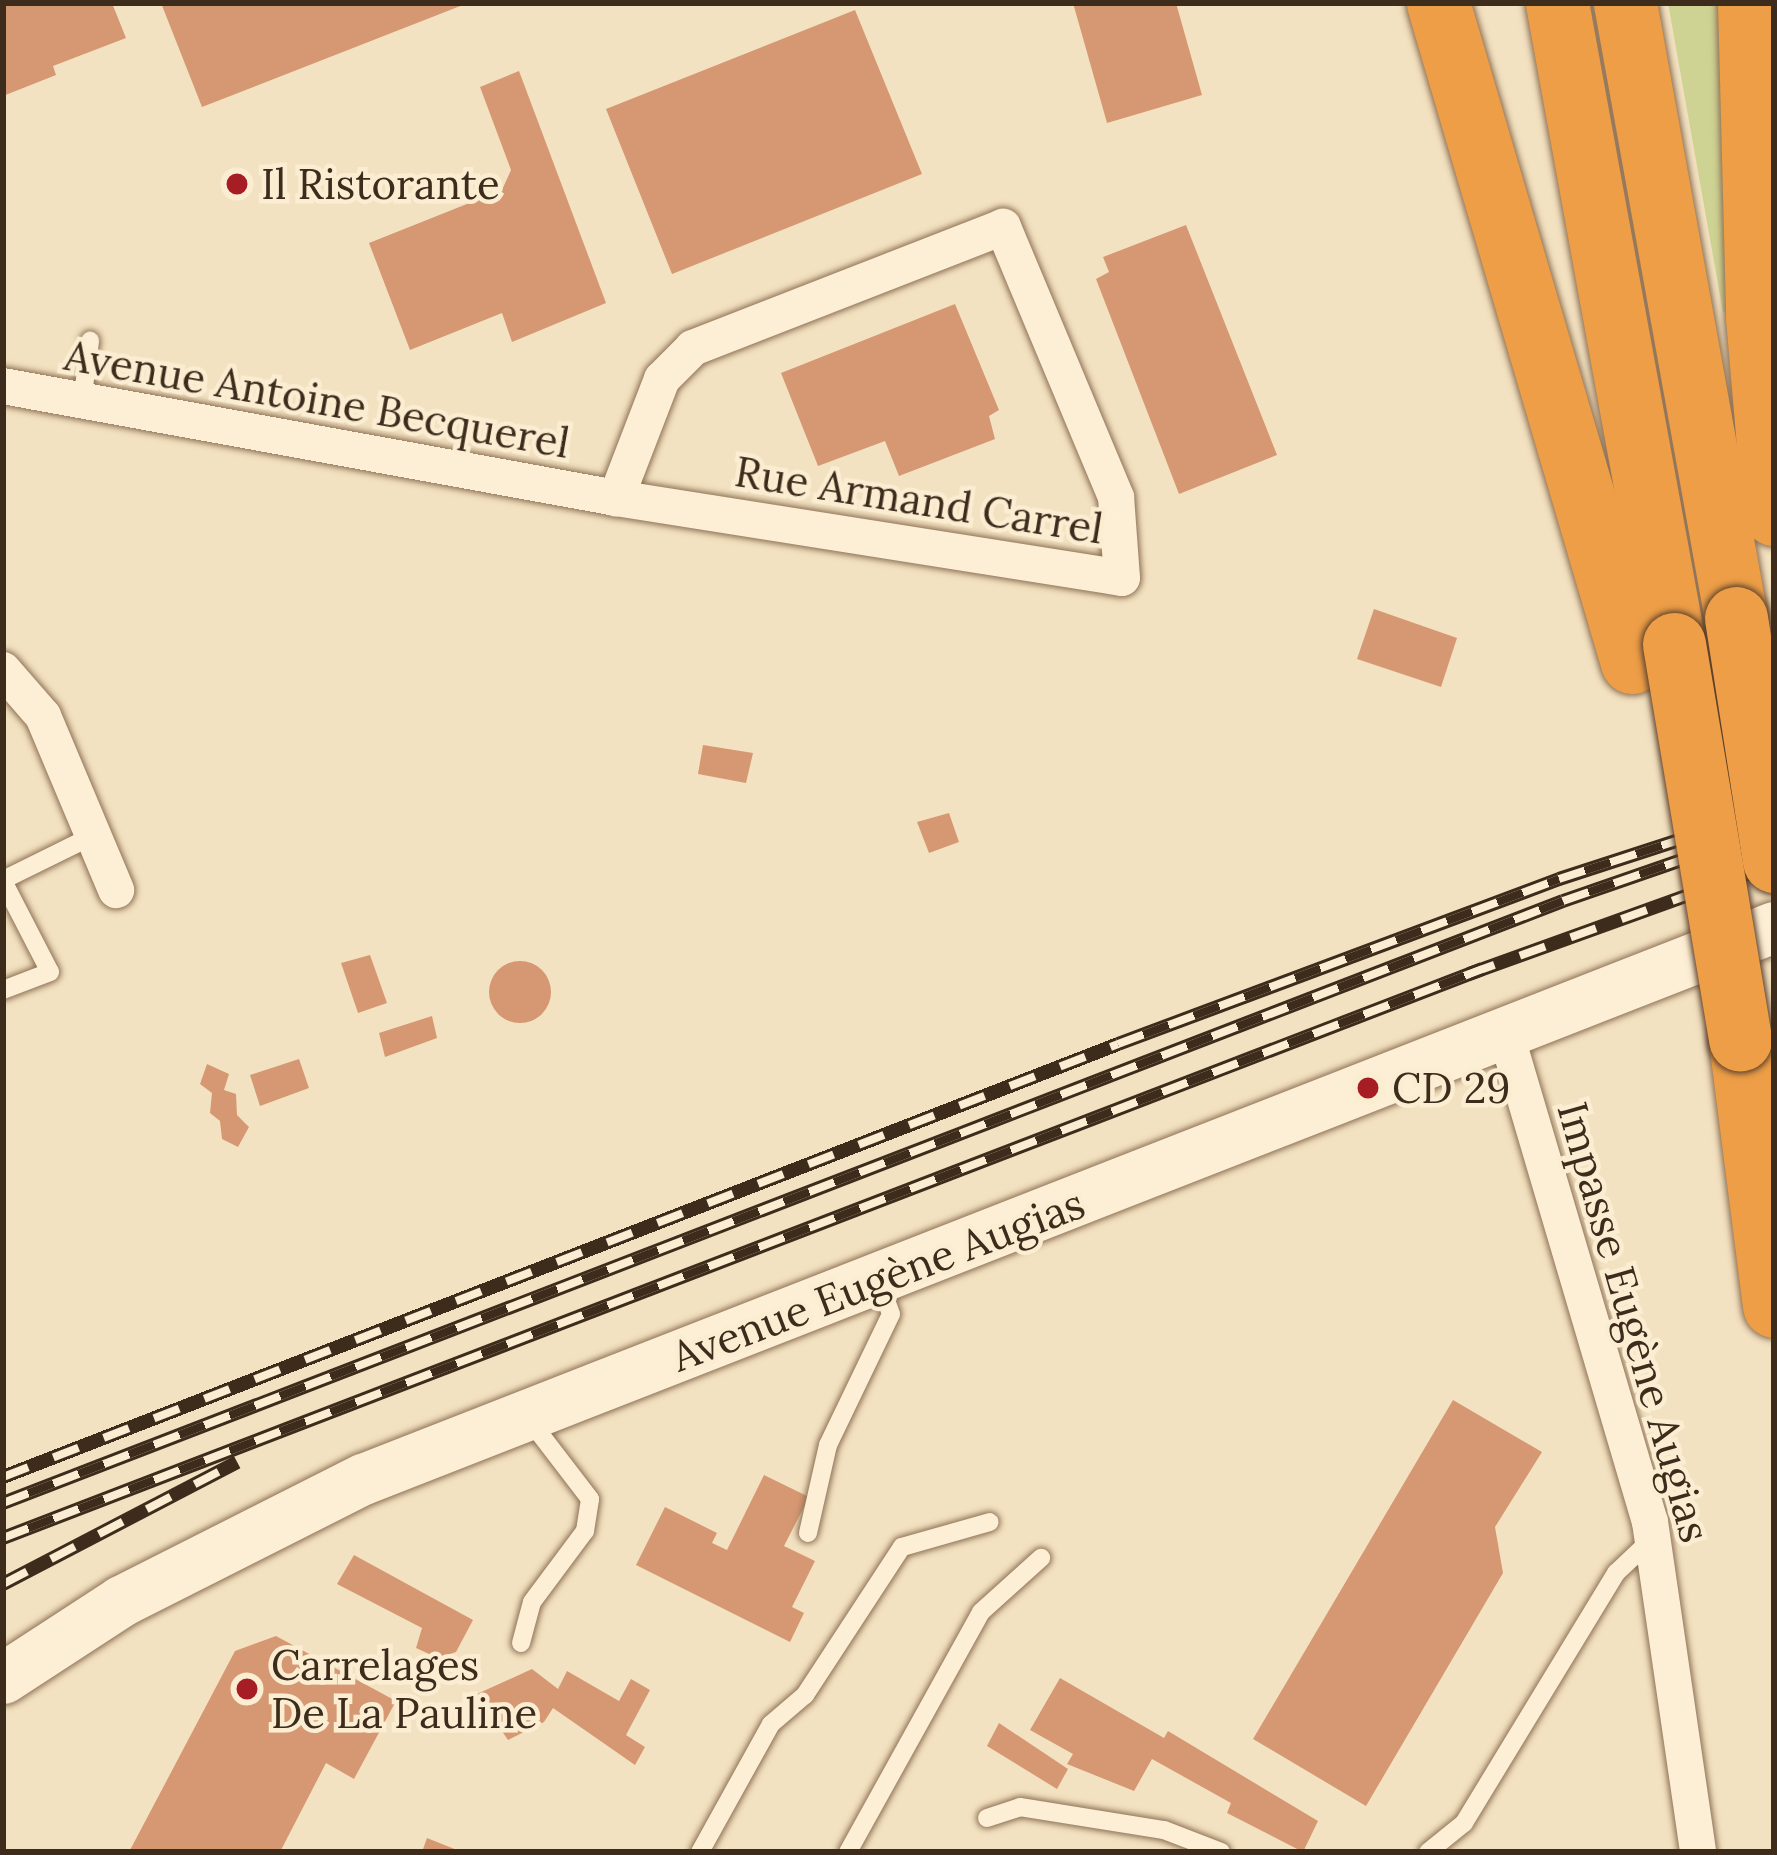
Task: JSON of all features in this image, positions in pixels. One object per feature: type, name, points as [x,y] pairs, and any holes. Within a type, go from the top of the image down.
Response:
[{"type":"highway","points":[[1438,3],[1653,653]]},
{"type":"highway","points":[[1557,3],[1653,653],[1722,1047],[1754,1170],[1774,1306]]},
{"type":"highway","points":[[1625,3],[1736,618],[1774,861]]},
{"type":"highway","points":[[1749,3],[1757,317],[1774,514]]},
{"type":"main road","name":"Avenue Eugène Augias","points":[[3,1678],[241,1536],[527,1417],[1774,927]]},
{"type":"street","name":"Rue Armand Carrel","points":[[1003,227],[1116,497],[1122,578],[639,502],[616,498],[662,380],[693,348],[1003,227]]},
{"type":"street","name":"Avenue Antoine Becquerel","points":[[3,386],[81,404],[616,498]]},
{"type":"street","points":[[3,670],[43,716],[116,890]]},
{"type":"street","name":"Impasse Eugène Augias","points":[[1505,1031],[1652,1539],[1698,1852]]},
{"type":"lane","points":[[81,404],[90,341]]},
{"type":"lane","points":[[3,990],[50,972],[3,880],[94,836]]},
{"type":"lane","points":[[808,1532],[828,1445],[891,1314],[879,1281]]},
{"type":"lane","points":[[521,1643],[532,1601],[585,1531],[590,1499],[527,1417]]},
{"type":"lane","points":[[700,1852],[771,1724],[805,1695],[902,1547],[990,1522]]},
{"type":"lane","points":[[1428,1852],[1465,1823],[1616,1574],[1652,1539]]},
{"type":"lane","points":[[848,1852],[982,1612],[1041,1558]]},
{"type":"lane","points":[[987,1819],[1020,1807],[1164,1830],[1221,1852]]},
{"type":"green space","points":[[1668,3],[1724,3],[1738,313],[1723,312]]},
{"type":"building","points":[[3,3],[112,3],[126,38],[53,66],[56,75],[3,96]]},
{"type":"building","points":[[161,3],[468,3],[202,107]]},
{"type":"building","points":[[1073,3],[1176,3],[1202,95],[1107,123]]},
{"type":"building","points":[[855,10],[922,174],[672,274],[606,109]]},
{"type":"building","points":[[519,71],[606,303],[512,342],[502,313],[410,350],[369,243],[502,190],[511,170],[480,87]]},
{"type":"building","points":[[1186,225],[1277,455],[1179,494],[1096,279],[1109,272],[1103,257]]},
{"type":"building","points":[[955,304],[999,410],[989,416],[995,439],[899,476],[885,441],[818,466],[781,373]]},
{"type":"building","points":[[1374,609],[1457,638],[1441,687],[1357,659]]},
{"type":"building","points":[[703,745],[753,753],[746,783],[698,774]]},
{"type":"building","points":[[949,813],[959,842],[929,853],[917,822]]},
{"type":"building","points":[[370,955],[387,1003],[358,1013],[341,963]]},
{"type":"building","points":[[520,961],[542,970],[551,992],[542,1014],[520,1023],[498,1014],[489,992],[498,970]]},
{"type":"building","points":[[432,1016],[437,1038],[385,1057],[379,1033]]},
{"type":"building","points":[[299,1059],[309,1088],[260,1106],[250,1075]]},
{"type":"building","points":[[207,1064],[229,1074],[224,1090],[236,1094],[237,1115],[249,1127],[238,1147],[222,1139],[220,1121],[210,1113],[212,1093],[200,1084]]},
{"type":"building","points":[[1453,1400],[1542,1452],[1495,1527],[1503,1573],[1366,1806],[1253,1739]]},
{"type":"building","points":[[764,1475],[809,1497],[784,1546],[815,1561],[792,1607],[804,1613],[790,1642],[636,1565],[665,1507],[717,1533],[712,1543],[727,1550]]},
{"type":"building","points":[[354,1555],[473,1620],[456,1652],[438,1658],[416,1648],[422,1628],[337,1584]]},
{"type":"building","points":[[276,1636],[396,1701],[354,1779],[326,1763],[280,1852],[129,1852],[235,1651]]},
{"type":"building","points":[[532,1669],[558,1689],[567,1671],[619,1701],[631,1679],[650,1690],[626,1735],[645,1747],[635,1765],[553,1708],[544,1722],[508,1740],[477,1694]]},
{"type":"building","points":[[1060,1678],[1164,1738],[1168,1731],[1318,1821],[1303,1852],[1227,1813],[1231,1803],[1152,1759],[1134,1791],[1067,1764],[1073,1754],[1030,1730]]},
{"type":"building","points":[[999,1723],[1068,1769],[1057,1789],[987,1746]]},
{"type":"building","points":[[427,1838],[462,1852],[422,1852]]},
{"type":"railway","points":[[3,1477],[1118,1044],[1559,879],[1774,809]]},
{"type":"railway","points":[[3,1503],[1563,901],[1774,828]]},
{"type":"railway","points":[[1469,974],[1774,864]]},
{"type":"railway","points":[[3,1538],[1482,969]]},
{"type":"railway","points":[[3,1584],[237,1462]]},
{"type":"place","name":"Il Ristorante","points":[[237,184]]},
{"type":"place","name":"CD 29","points":[[1368,1088]]},
{"type":"place","name":"Carrelages De La Pauline","points":[[247,1689]]}]
